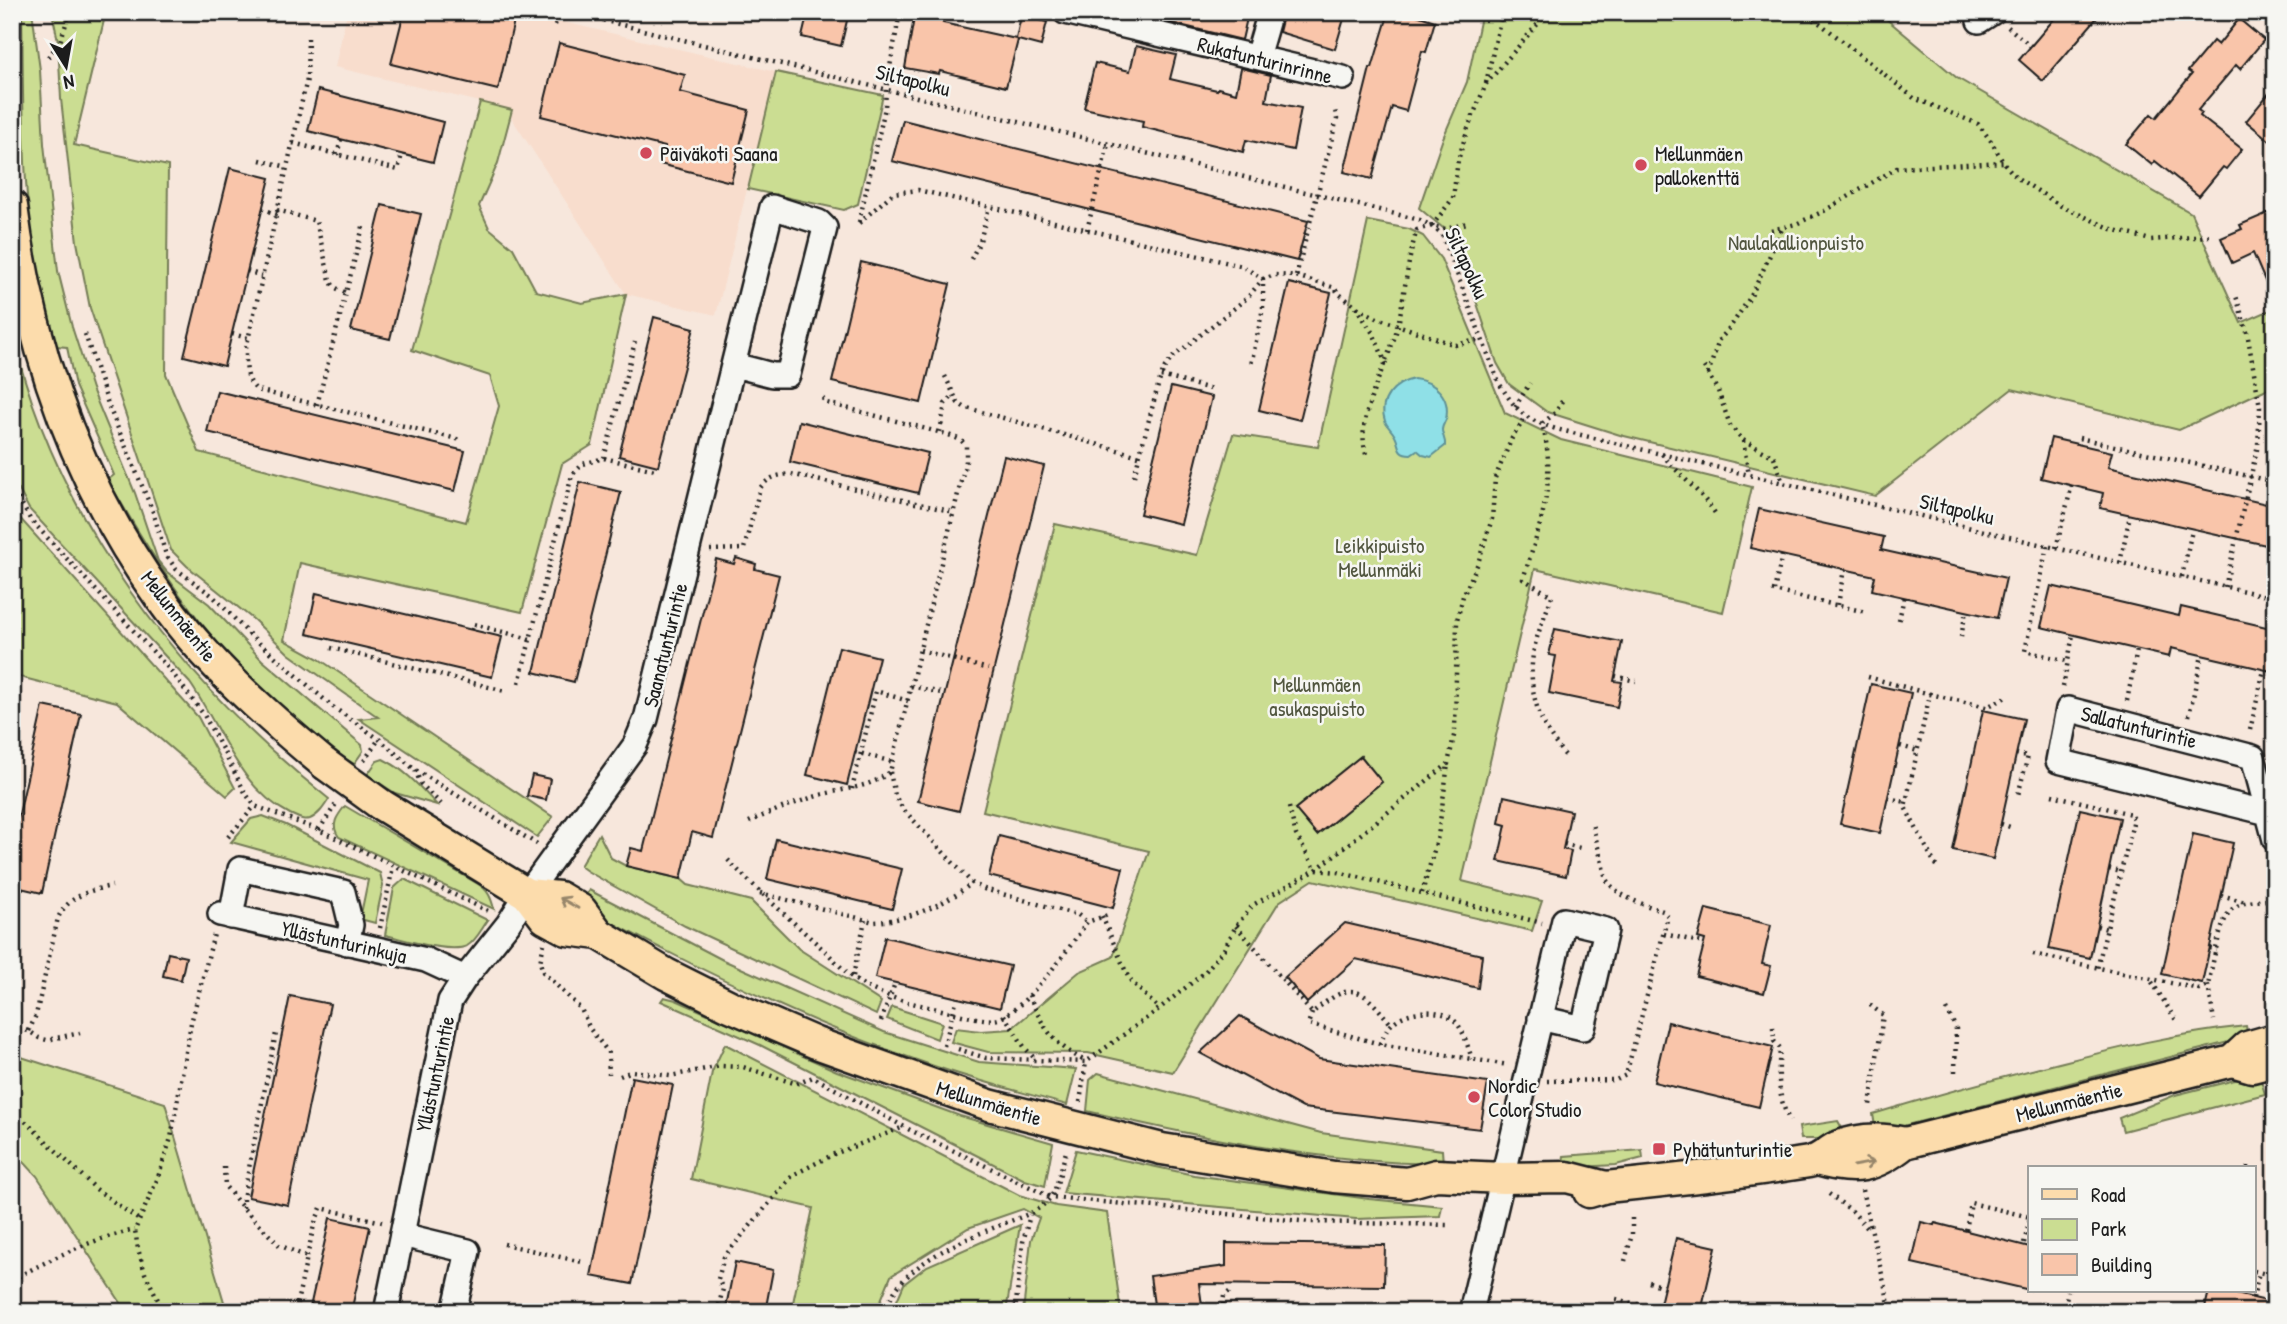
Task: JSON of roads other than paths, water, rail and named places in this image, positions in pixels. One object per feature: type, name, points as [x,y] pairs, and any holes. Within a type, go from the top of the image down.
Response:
[{"type":"main road","name":"Mellunmäentie","points":[[12,206],[37,344],[69,433],[96,491],[161,600],[193,639],[268,717],[325,764],[380,804],[527,894],[545,918],[567,930],[599,934],[666,974],[730,1006],[828,1048],[989,1105],[1162,1149],[1334,1177],[1406,1183],[1436,1195],[1567,1177],[1606,1187],[1758,1171],[1816,1160],[1842,1168],[1866,1164],[1884,1160],[1905,1143],[2232,1061],[2247,1046],[2275,1039]]},
{"type":"main road","name":"Mellunmäentie","points":[[2232,1061],[2252,1068],[2275,1061]]},
{"type":"street","name":"Rukatunturinrinne","points":[[1065,12],[1142,21],[1257,57],[1343,78]]},
{"type":"street","points":[[1257,57],[1270,12]]},
{"type":"street","name":"Saanatunturintie","points":[[527,894],[635,745],[646,719],[772,207],[819,222],[825,228],[788,375],[772,375],[734,365]]},
{"type":"street","name":"Sallatunturintie","points":[[2268,813],[2058,761],[2068,709],[2253,757],[2268,813],[2275,840]]},
{"type":"street","name":"Yllästunturinkuja","points":[[347,943],[351,925],[343,891],[240,869],[225,915],[347,943],[426,960],[465,978]]},
{"type":"street","name":"Yllästunturintie","points":[[386,1312],[450,1001],[508,924],[527,894]]},
{"type":"street","points":[[1471,1312],[1540,1018],[1564,920],[1606,930],[1583,1028],[1540,1018]]},
{"type":"street","points":[[403,1231],[468,1251],[454,1312]]},
{"type":"water","points":[[1414,379],[1434,386],[1446,403],[1446,419],[1442,430],[1445,446],[1431,457],[1417,450],[1411,454],[1403,452],[1383,413],[1389,394],[1400,384]]},
{"type":"place","name":"Päiväkoti Saana","points":[[646,153]]},
{"type":"place","name":"Mellunmäen pallokenttä","points":[[1641,165]]},
{"type":"place","name":"Nordic Color Studio","points":[[1474,1097]]},
{"type":"place","name":"Pyhätunturintie","points":[[1659,1149]]},
{"type":"park label","name":"Naulakallionpuisto","points":[[1796,242]]},
{"type":"park label","name":"Leikkipuisto Mellunmäki","points":[[1380,557]]},
{"type":"park label","name":"Mellunmäen asukaspuisto","points":[[1317,696]]}]
